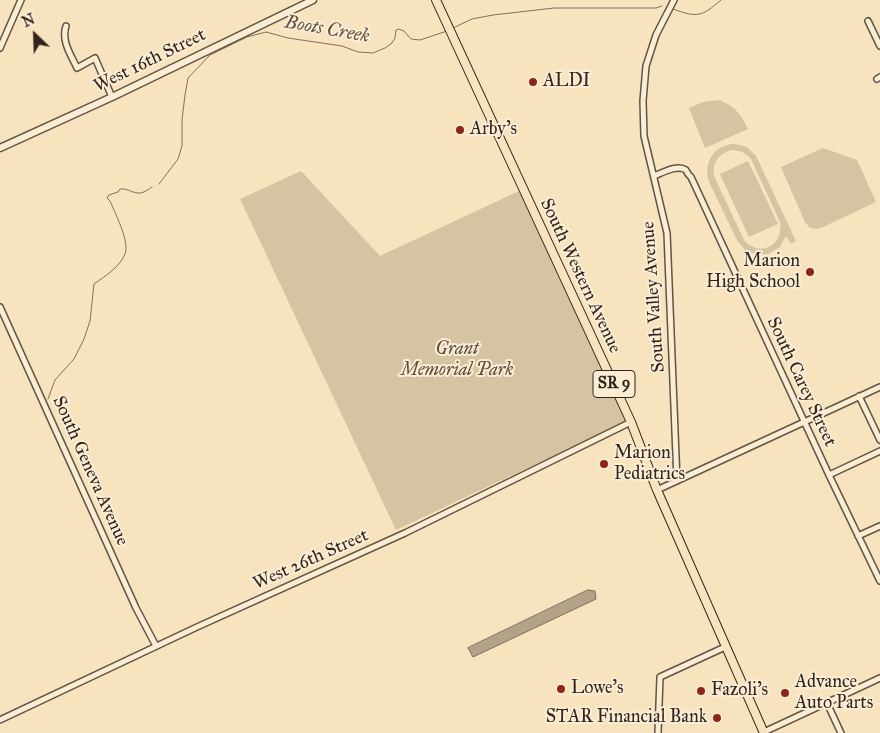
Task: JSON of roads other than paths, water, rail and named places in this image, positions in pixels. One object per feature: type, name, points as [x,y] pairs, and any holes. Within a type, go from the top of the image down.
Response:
[{"type":"highway","name":"South Western Avenue","points":[[436,0],[631,422],[657,490],[764,733]]},
{"type":"street","points":[[0,48],[21,0]]},
{"type":"street","name":"West 16th Street","points":[[0,148],[313,0]]},
{"type":"street","name":"South Valley Avenue","points":[[672,1],[656,35],[646,66],[643,101],[644,136],[667,233],[677,481]]},
{"type":"street","points":[[868,21],[880,46]]},
{"type":"street","points":[[66,26],[64,32],[65,39],[77,68],[95,58],[112,96]]},
{"type":"street","name":"South Carey Street","points":[[654,176],[680,168],[686,170],[691,177],[880,581]]},
{"type":"street","name":"South Geneva Avenue","points":[[0,307],[136,608],[156,646]]},
{"type":"street","points":[[657,490],[880,386]]},
{"type":"street","points":[[859,396],[880,440]]},
{"type":"street","name":"West 26th Street","points":[[0,720],[156,646],[405,533],[631,422]]},
{"type":"street","points":[[829,475],[880,451]]},
{"type":"street","points":[[858,536],[880,526]]},
{"type":"street","points":[[658,733],[660,677],[725,647]]},
{"type":"street","points":[[764,733],[880,678]]},
{"type":"street","points":[[827,703],[841,733]]},
{"type":"waterway","name":"Boots Creek","points":[[673,9],[694,15],[704,13],[721,0]]},
{"type":"waterway","name":"Boots Creek","points":[[453,28],[472,19],[554,8],[656,8],[662,6]]},
{"type":"waterway","name":"Boots Creek","points":[[159,184],[178,159],[182,146],[182,120],[188,78],[210,55],[247,37],[266,32],[288,38],[342,46],[358,52],[373,53],[392,43],[396,30],[399,29],[404,31],[411,39],[420,40],[447,31]]},
{"type":"waterway","name":"Boots Creek","points":[[48,399],[55,380],[74,359],[84,339],[90,321],[94,284],[116,267],[125,254],[124,235],[107,198],[120,189],[141,193],[152,187]]},
{"type":"place","name":"ALDI","points":[[533,82]]},
{"type":"place","name":"Arby's","points":[[460,130]]},
{"type":"place","name":"Marion High School","points":[[810,272]]},
{"type":"place","name":"Marion Pediatrics","points":[[604,464]]},
{"type":"place","name":"Lowe's","points":[[561,689]]},
{"type":"place","name":"Fazoli's","points":[[701,691]]},
{"type":"place","name":"Advance Auto Parts","points":[[785,693]]},
{"type":"place","name":"STAR Financial Bank","points":[[717,718]]},
{"type":"park label","name":"Grant Memorial Park","points":[[457,360]]}]
